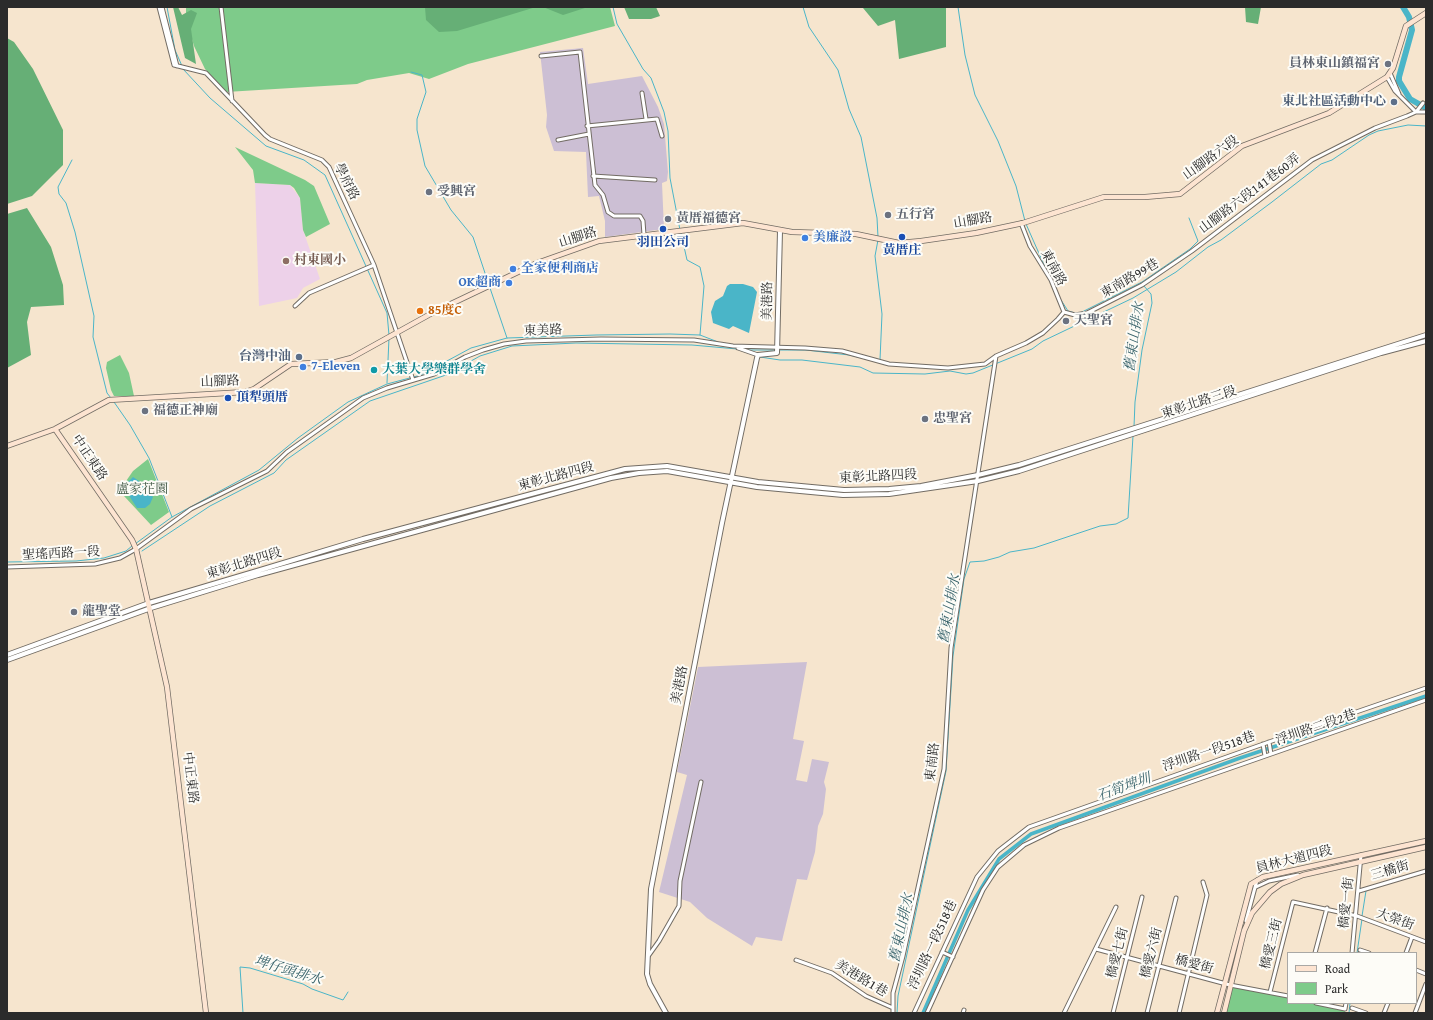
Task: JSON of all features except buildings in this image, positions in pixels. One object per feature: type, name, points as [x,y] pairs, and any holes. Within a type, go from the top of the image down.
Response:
[{"type":"main road","points":[[1389,75],[1406,26],[1426,13]]},
{"type":"main road","name":"山腳路六段","points":[[1022,223],[1104,197],[1145,197],[1180,194],[1242,146],[1329,113],[1389,75]]},
{"type":"main road","name":"山腳路","points":[[7,446],[55,429],[111,400],[245,392],[254,389],[291,364],[342,361],[358,356],[434,312],[537,263],[599,241],[743,223],[780,231],[856,234],[878,240],[899,243],[976,233],[1022,223]]},
{"type":"main road","name":"中正東路","points":[[55,429],[132,540],[136,549],[167,687],[206,1013]]},
{"type":"main road","name":"員林大道四段","points":[[1217,1013],[1251,884],[1258,879],[1426,841]]},
{"type":"main road","name":"員林大道四段","points":[[1224,1013],[1244,931],[1252,913],[1270,892],[1281,884],[1303,875],[1426,847]]},
{"type":"street","points":[[159,7],[171,59],[177,66]]},
{"type":"street","points":[[162,7],[177,66]]},
{"type":"street","points":[[221,7],[232,101]]},
{"type":"street","points":[[541,56],[580,52],[587,126],[595,185],[603,195],[608,212],[617,217],[640,216],[644,221],[644,235]]},
{"type":"street","name":"學府路","points":[[177,66],[206,73],[270,139],[322,160],[328,167],[374,265],[396,334],[413,380]]},
{"type":"street","points":[[1389,75],[1394,91],[1400,95],[1416,112],[1426,112]]},
{"type":"street","points":[[642,93],[646,119]]},
{"type":"street","points":[[1416,112],[1423,103]]},
{"type":"street","name":"山腳路六段141巷60弄","points":[[1201,244],[1312,160],[1375,128],[1416,112]]},
{"type":"street","points":[[587,126],[646,119],[659,120],[662,136]]},
{"type":"street","points":[[558,140],[589,134]]},
{"type":"street","points":[[593,176],[655,180]]},
{"type":"street","name":"東南路","points":[[1022,223],[1030,246],[1051,280],[1064,312]]},
{"type":"street","name":"美港路","points":[[777,348],[780,231]]},
{"type":"street","name":"東南路99巷","points":[[1064,312],[1075,315],[1087,313],[1158,276],[1201,244]]},
{"type":"street","points":[[295,306],[309,294],[374,265]]},
{"type":"street","points":[[733,346],[805,348],[842,351],[888,364],[948,368],[984,364],[996,356],[1026,343],[1043,333],[1064,312]]},
{"type":"street","name":"東彰北路三段","points":[[978,475],[1019,465],[1125,432],[1426,335]]},
{"type":"street","name":"東美路","points":[[363,398],[434,374],[484,350],[521,342],[601,339],[694,340],[733,346]]},
{"type":"street","name":"東彰北路三段","points":[[978,481],[1019,471],[1381,353],[1426,341]]},
{"type":"street","points":[[733,346],[758,356],[777,353],[777,348]]},
{"type":"street","name":"美港路","points":[[666,1013],[650,984],[647,974],[651,889],[731,478],[758,356]]},
{"type":"street","name":"東南路","points":[[903,956],[944,769],[951,648],[978,481],[996,356]]},
{"type":"street","name":"聖瑤西路一段","points":[[7,567],[95,564],[120,558],[136,549],[191,509],[267,471],[287,452],[363,398]]},
{"type":"street","name":"東彰北路四段","points":[[150,606],[363,539],[625,469],[667,466],[758,482],[844,490],[889,489],[921,486],[978,475]]},
{"type":"street","name":"東彰北路四段","points":[[150,606],[501,507],[611,478],[639,473],[667,472],[730,483],[826,495],[857,495],[920,491],[978,481]]},
{"type":"street","points":[[500,502],[501,507]]},
{"type":"street","points":[[7,655],[150,606]]},
{"type":"street","points":[[7,660],[150,606]]},
{"type":"street","name":"浮圳路一段518巷","points":[[914,1013],[977,877],[998,851],[1021,832],[1060,815],[1426,688]]},
{"type":"street","name":"浮圳路二段2巷","points":[[927,1013],[983,890],[998,868],[1024,845],[1059,828],[1426,700]]},
{"type":"street","points":[[1269,742],[1271,754]]},
{"type":"street","points":[[1263,744],[1265,756]]},
{"type":"street","points":[[647,957],[659,941],[679,906],[680,881],[701,782]]},
{"type":"street","name":"橋愛一街","points":[[1352,952],[1358,917],[1361,855]]},
{"type":"street","name":"三橋街","points":[[1359,891],[1426,871]]},
{"type":"street","points":[[1256,886],[1269,881],[1303,875]]},
{"type":"street","points":[[1244,931],[1258,879]]},
{"type":"street","points":[[1179,1013],[1207,895],[1203,882]]},
{"type":"street","name":"橋愛七街","points":[[1114,1013],[1142,897]]},
{"type":"street","name":"橋愛六街","points":[[1147,1013],[1176,898]]},
{"type":"street","name":"大榮街","points":[[1293,902],[1327,908],[1358,917],[1426,942]]},
{"type":"street","name":"橋愛三街","points":[[1270,992],[1293,902]]},
{"type":"street","points":[[1064,1013],[1116,907]]},
{"type":"street","points":[[1315,952],[1327,908]]},
{"type":"street","points":[[1406,952],[1412,937]]},
{"type":"street","name":"橋愛街","points":[[1096,949],[1230,985],[1287,996]]},
{"type":"street","points":[[1360,950],[1366,952]]},
{"type":"street","points":[[942,952],[953,957]]},
{"type":"street","name":"美港路1巷","points":[[893,1013],[893,993],[903,956]]},
{"type":"street","name":"美港路1巷","points":[[796,960],[832,973],[845,980],[866,996],[893,1008]]},
{"type":"street","points":[[1415,1013],[1426,984]]},
{"type":"street","points":[[1321,1004],[1345,1009],[1346,1004]]},
{"type":"street","points":[[1352,1008],[1366,1013]]},
{"type":"shaded area","points":[[583,48],[588,84],[642,76],[658,107],[664,124],[668,172],[667,181],[662,183],[664,229],[605,237],[605,221],[599,196],[588,197],[586,152],[554,151],[546,127],[547,115],[540,52]]},
{"type":"shaded area","name":"村東國小","points":[[255,183],[290,185],[300,198],[303,230],[320,279],[303,288],[297,298],[259,306]]},
{"type":"shaded area","points":[[807,662],[793,739],[804,741],[796,780],[807,782],[812,759],[829,762],[824,782],[826,789],[823,814],[818,826],[815,852],[807,880],[797,879],[782,941],[756,937],[752,946],[707,918],[690,902],[659,892],[687,775],[677,772],[698,667]]},
{"type":"green space","points":[[173,7],[178,7],[182,15],[191,10],[197,13],[191,29],[196,64],[185,58]]},
{"type":"green space","points":[[186,7],[610,7],[615,26],[468,64],[429,79],[409,73],[367,80],[357,84],[226,92],[205,69],[194,46],[186,19]]},
{"type":"green space","points":[[425,7],[536,7],[457,31],[439,32],[426,20]]},
{"type":"green space","points":[[543,7],[588,7],[563,15]]},
{"type":"green space","points":[[624,7],[656,7],[660,16],[651,19],[629,19]]},
{"type":"green space","points":[[856,7],[946,7],[946,47],[899,59],[895,20],[878,26],[863,8]]},
{"type":"green space","points":[[1245,7],[1261,7],[1258,24],[1246,22]]},
{"type":"green space","points":[[7,38],[14,42],[33,69],[63,130],[63,165],[32,196],[7,204]]},
{"type":"green space","points":[[235,147],[305,180],[314,186],[330,224],[306,237],[303,230],[300,198],[294,188],[290,185],[255,183],[253,170]]},
{"type":"green space","points":[[27,208],[51,247],[63,285],[64,305],[31,307],[27,322],[31,355],[7,368],[7,214]]},
{"type":"green space","points":[[120,355],[129,373],[134,396],[114,396],[111,390],[106,368],[107,362]]},
{"type":"green space","name":"盧家花園","points":[[148,459],[169,512],[151,525],[124,496],[122,487],[133,471]]},
{"type":"green space","points":[[1230,985],[1287,996],[1287,1004],[1321,1004],[1345,1009],[1345,1013],[1224,1013]]},
{"type":"water","points":[[730,284],[743,284],[753,287],[757,292],[749,333],[733,326],[729,329],[713,323],[711,312],[715,301],[723,296],[727,286]]},
{"type":"water","points":[[133,477],[139,481],[153,497],[150,504],[145,508],[137,508],[126,491],[127,483]]},
{"type":"waterway","points":[[167,7],[175,50],[182,66]]},
{"type":"waterway","points":[[613,7],[617,24],[643,69],[651,78],[664,112],[668,131],[670,178],[680,230]]},
{"type":"waterway","points":[[803,7],[809,27],[838,70],[849,109],[861,137],[877,218],[878,237]]},
{"type":"waterway","points":[[958,7],[965,55],[975,95],[998,141],[1016,186],[1025,221]]},
{"type":"waterway","points":[[1403,7],[1409,17],[1412,30],[1399,81],[1410,99],[1426,108]]},
{"type":"waterway","points":[[183,69],[210,98],[266,146],[304,160],[325,175],[387,313],[389,335]]},
{"type":"waterway","points":[[411,72],[422,75],[426,92],[417,119],[417,130],[425,166],[451,210],[473,237],[489,285]]},
{"type":"waterway","points":[[760,357],[860,367],[873,373],[925,374],[950,371],[966,374],[973,373],[1032,349],[1043,341],[1133,298],[1176,272],[1208,247],[1221,240],[1321,164],[1332,160],[1369,135],[1378,131],[1408,125],[1426,126]]},
{"type":"waterway","points":[[72,160],[58,187],[59,194],[66,203],[75,232],[94,316],[93,337],[107,393],[111,398]]},
{"type":"waterway","points":[[1080,313],[1142,282],[1190,249],[1198,241],[1189,218]]},
{"type":"waterway","points":[[1026,224],[1045,267]]},
{"type":"waterway","points":[[681,233],[687,260],[700,267],[704,286],[700,335]]},
{"type":"waterway","points":[[878,240],[875,256],[882,314],[880,360]]},
{"type":"waterway","name":"舊東山排水","points":[[1134,427],[1135,402],[1142,350],[1152,303],[1151,294],[1144,286]]},
{"type":"waterway","points":[[490,288],[507,338]]},
{"type":"waterway","points":[[1061,300],[1068,311],[1075,313]]},
{"type":"waterway","points":[[135,544],[172,517],[259,470],[298,438],[348,402],[387,384],[421,375],[471,348],[507,338],[596,335],[700,335],[718,342]]},
{"type":"waterway","points":[[387,383],[389,338]]},
{"type":"waterway","points":[[142,551],[210,506],[274,473],[286,460],[370,401],[446,375],[480,356],[512,346],[576,343],[692,345],[737,349],[757,356]]},
{"type":"waterway","points":[[747,350],[776,350]]},
{"type":"waterway","points":[[779,350],[806,350],[849,355],[875,361]]},
{"type":"waterway","points":[[114,402],[130,425],[149,458],[172,517]]},
{"type":"waterway","name":"舊東山排水","points":[[897,1013],[898,996],[946,771],[953,656],[964,579],[970,562],[984,561],[1010,552],[1034,548],[1100,526],[1116,524],[1128,518],[1133,436]]},
{"type":"waterway","points":[[7,562],[76,561],[104,558],[126,551],[132,546]]},
{"type":"waterway","name":"石筍埤圳","points":[[923,1013],[968,910],[999,859],[1031,834],[1240,758],[1426,696]]},
{"type":"waterway","points":[[1362,916],[1366,891]]},
{"type":"waterway","points":[[1357,952],[1362,919]]},
{"type":"waterway","name":"埤仔頭排水","points":[[243,1013],[240,967],[250,968],[303,984],[312,989],[343,1000],[348,992]]},
{"type":"waterway","points":[[1349,1013],[1350,1004]]},
{"type":"place","name":"員林東山鎮福宮","points":[[1388,64]]},
{"type":"place","name":"東北社區活動中心","points":[[1394,102]]},
{"type":"place","name":"受興宮","points":[[429,192]]},
{"type":"place","name":"五行宮","points":[[888,215]]},
{"type":"place","name":"黃厝福德宮","points":[[668,219]]},
{"type":"place","name":"羽田公司","points":[[663,229]]},
{"type":"place","name":"黃厝庄","points":[[902,237]]},
{"type":"place","name":"美廉設","points":[[805,238]]},
{"type":"place","name":"村東國小","points":[[286,261]]},
{"type":"place","name":"全家便利商店","points":[[513,269]]},
{"type":"place","name":"OK超商","points":[[509,283]]},
{"type":"place","name":"85度C","points":[[420,311]]},
{"type":"place","name":"天聖宮","points":[[1066,321]]},
{"type":"place","name":"台灣中油","points":[[299,357]]},
{"type":"place","name":"7-Eleven","points":[[303,367]]},
{"type":"place","name":"大葉大學樂群學舍","points":[[374,370]]},
{"type":"place","name":"頂犁頭厝","points":[[228,398]]},
{"type":"place","name":"福德正神廟","points":[[145,411]]},
{"type":"place","name":"忠聖宮","points":[[925,419]]},
{"type":"place","name":"龍聖堂","points":[[74,612]]}]
